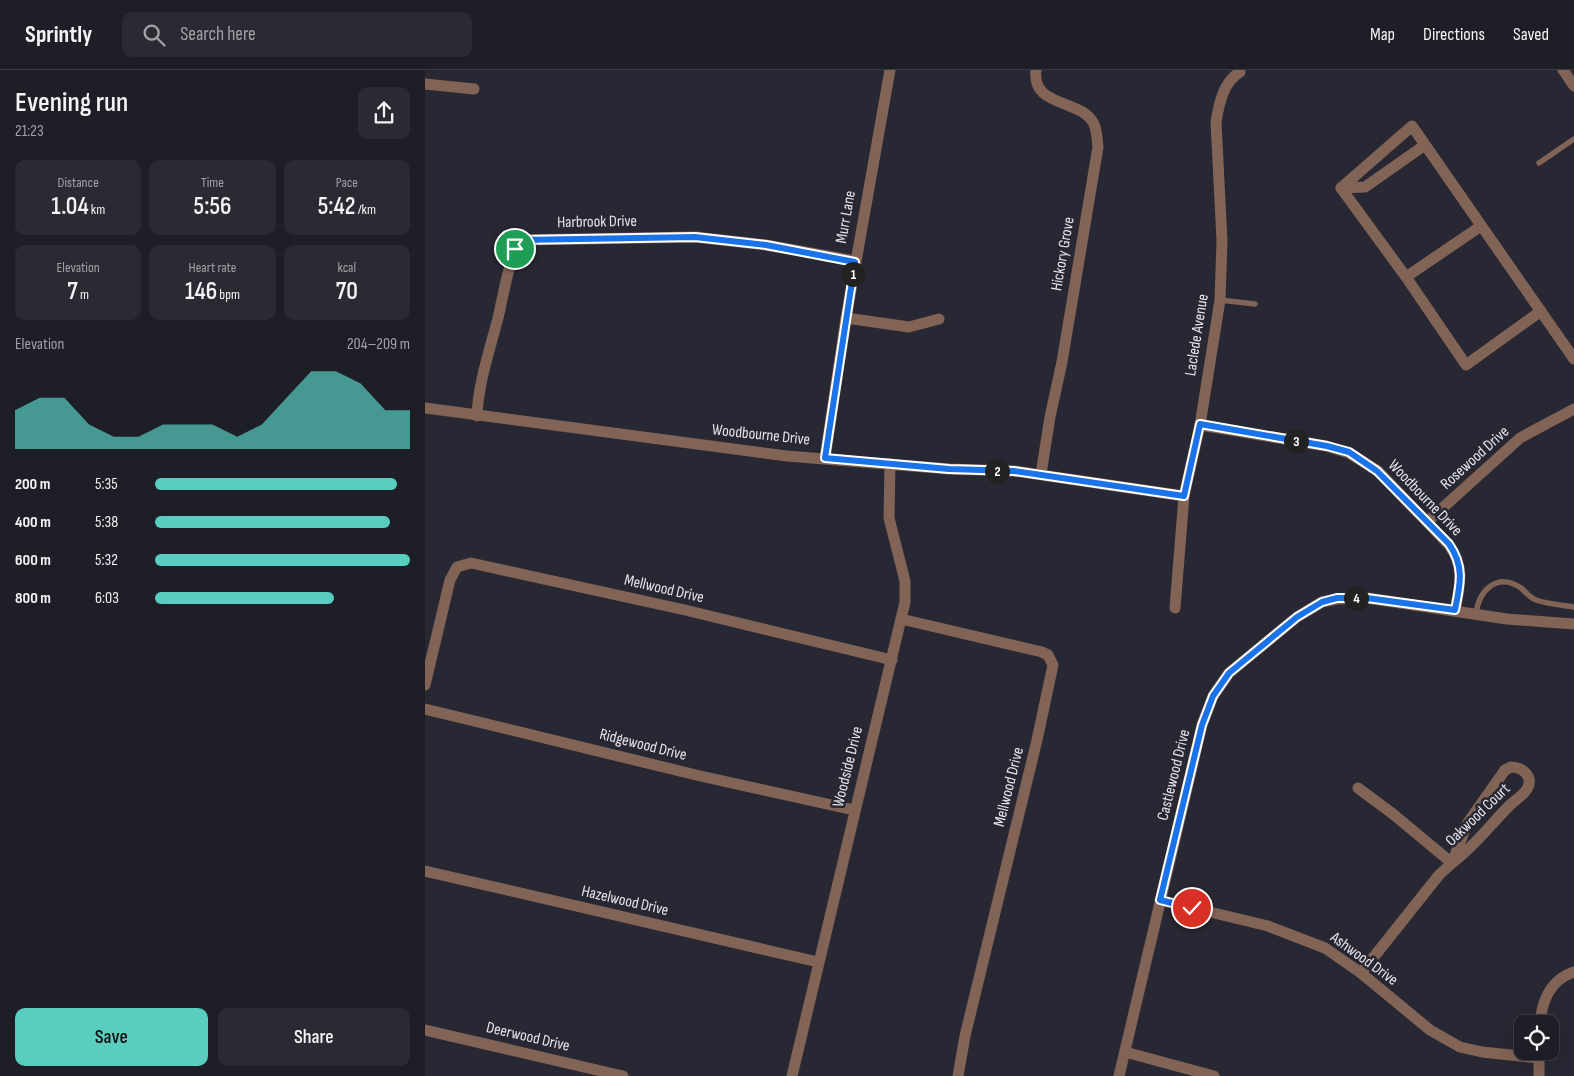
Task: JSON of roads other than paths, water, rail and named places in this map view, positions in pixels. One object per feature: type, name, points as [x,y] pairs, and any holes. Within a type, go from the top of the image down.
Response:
[{"type":"street","name":"Murr Lane","points":[[825,458],[855,262],[890,70]]},
{"type":"street","name":"Hickory Grove","points":[[1036,70],[1036,82],[1045,95],[1087,115],[1093,122],[1097,134],[1098,147],[1041,474]]},
{"type":"street","points":[[1563,70],[1574,86]]},
{"type":"street","name":"Laclede Avenue","points":[[1175,608],[1184,496],[1200,424],[1220,300],[1222,241],[1216,122],[1219,105],[1227,85],[1241,71]]},
{"type":"street","points":[[425,84],[475,89]]},
{"type":"street","points":[[1341,188],[1412,126],[1574,359]]},
{"type":"street","points":[[1341,188],[1365,187],[1425,145]]},
{"type":"street","points":[[1341,188],[1406,277],[1466,365],[1541,311]]},
{"type":"street","points":[[1406,277],[1481,226]]},
{"type":"street","name":"Harbrook Drive","points":[[477,416],[481,388],[506,282],[515,249],[520,240],[695,237],[766,245],[855,262]]},
{"type":"street","points":[[846,318],[909,327],[939,319]]},
{"type":"street","name":"Woodbourne Drive","points":[[425,408],[778,455],[1041,474],[1184,496]]},
{"type":"street","name":"Rosewood Drive","points":[[1427,522],[1520,438],[1574,409]]},
{"type":"street","name":"Woodbourne Drive","points":[[1200,424],[1327,446],[1349,452],[1377,471],[1427,522],[1457,557],[1460,583],[1455,610]]},
{"type":"street","name":"Woodside Drive","points":[[792,1076],[854,810],[892,660],[906,588],[889,518],[890,464]]},
{"type":"street","name":"Mellwood Drive","points":[[425,685],[450,580],[457,567],[471,563],[685,610],[892,660]]},
{"type":"street","name":"Castlewood Drive","points":[[1119,1076],[1202,725],[1213,696],[1229,673],[1297,617],[1309,609],[1337,598],[1367,598],[1507,619],[1574,624]]},
{"type":"street","name":"Mellwood Drive","points":[[901,619],[1043,652],[1048,655],[1053,665],[1037,740],[965,1036],[958,1076]]},
{"type":"street","name":"Ridgewood Drive","points":[[425,708],[696,774],[854,810]]},
{"type":"street","name":"Oakwood Court","points":[[1361,973],[1439,875],[1468,852],[1509,806],[1527,790],[1528,776],[1524,770],[1518,767],[1511,767],[1505,770],[1467,824],[1452,863]]},
{"type":"street","points":[[1358,788],[1393,814],[1452,863]]},
{"type":"street","name":"Hazelwood Drive","points":[[425,871],[818,962]]},
{"type":"street","name":"Ashwood Drive","points":[[1160,900],[1268,926],[1325,948],[1361,973],[1423,1025],[1449,1042],[1482,1052],[1514,1054]]},
{"type":"street","points":[[1541,1015],[1543,1004],[1550,989],[1562,978],[1574,972]]},
{"type":"street","name":"Deerwood Drive","points":[[425,1030],[623,1076]]},
{"type":"street","points":[[1125,1052],[1214,1076]]},
{"type":"street","points":[[1539,1060],[1539,1076]]},
{"type":"lane","points":[[1539,163],[1574,139]]},
{"type":"lane","points":[[1220,300],[1255,304]]},
{"type":"lane","points":[[1476,614],[1478,601],[1486,588],[1495,582],[1509,582],[1534,599],[1574,607]]}]
